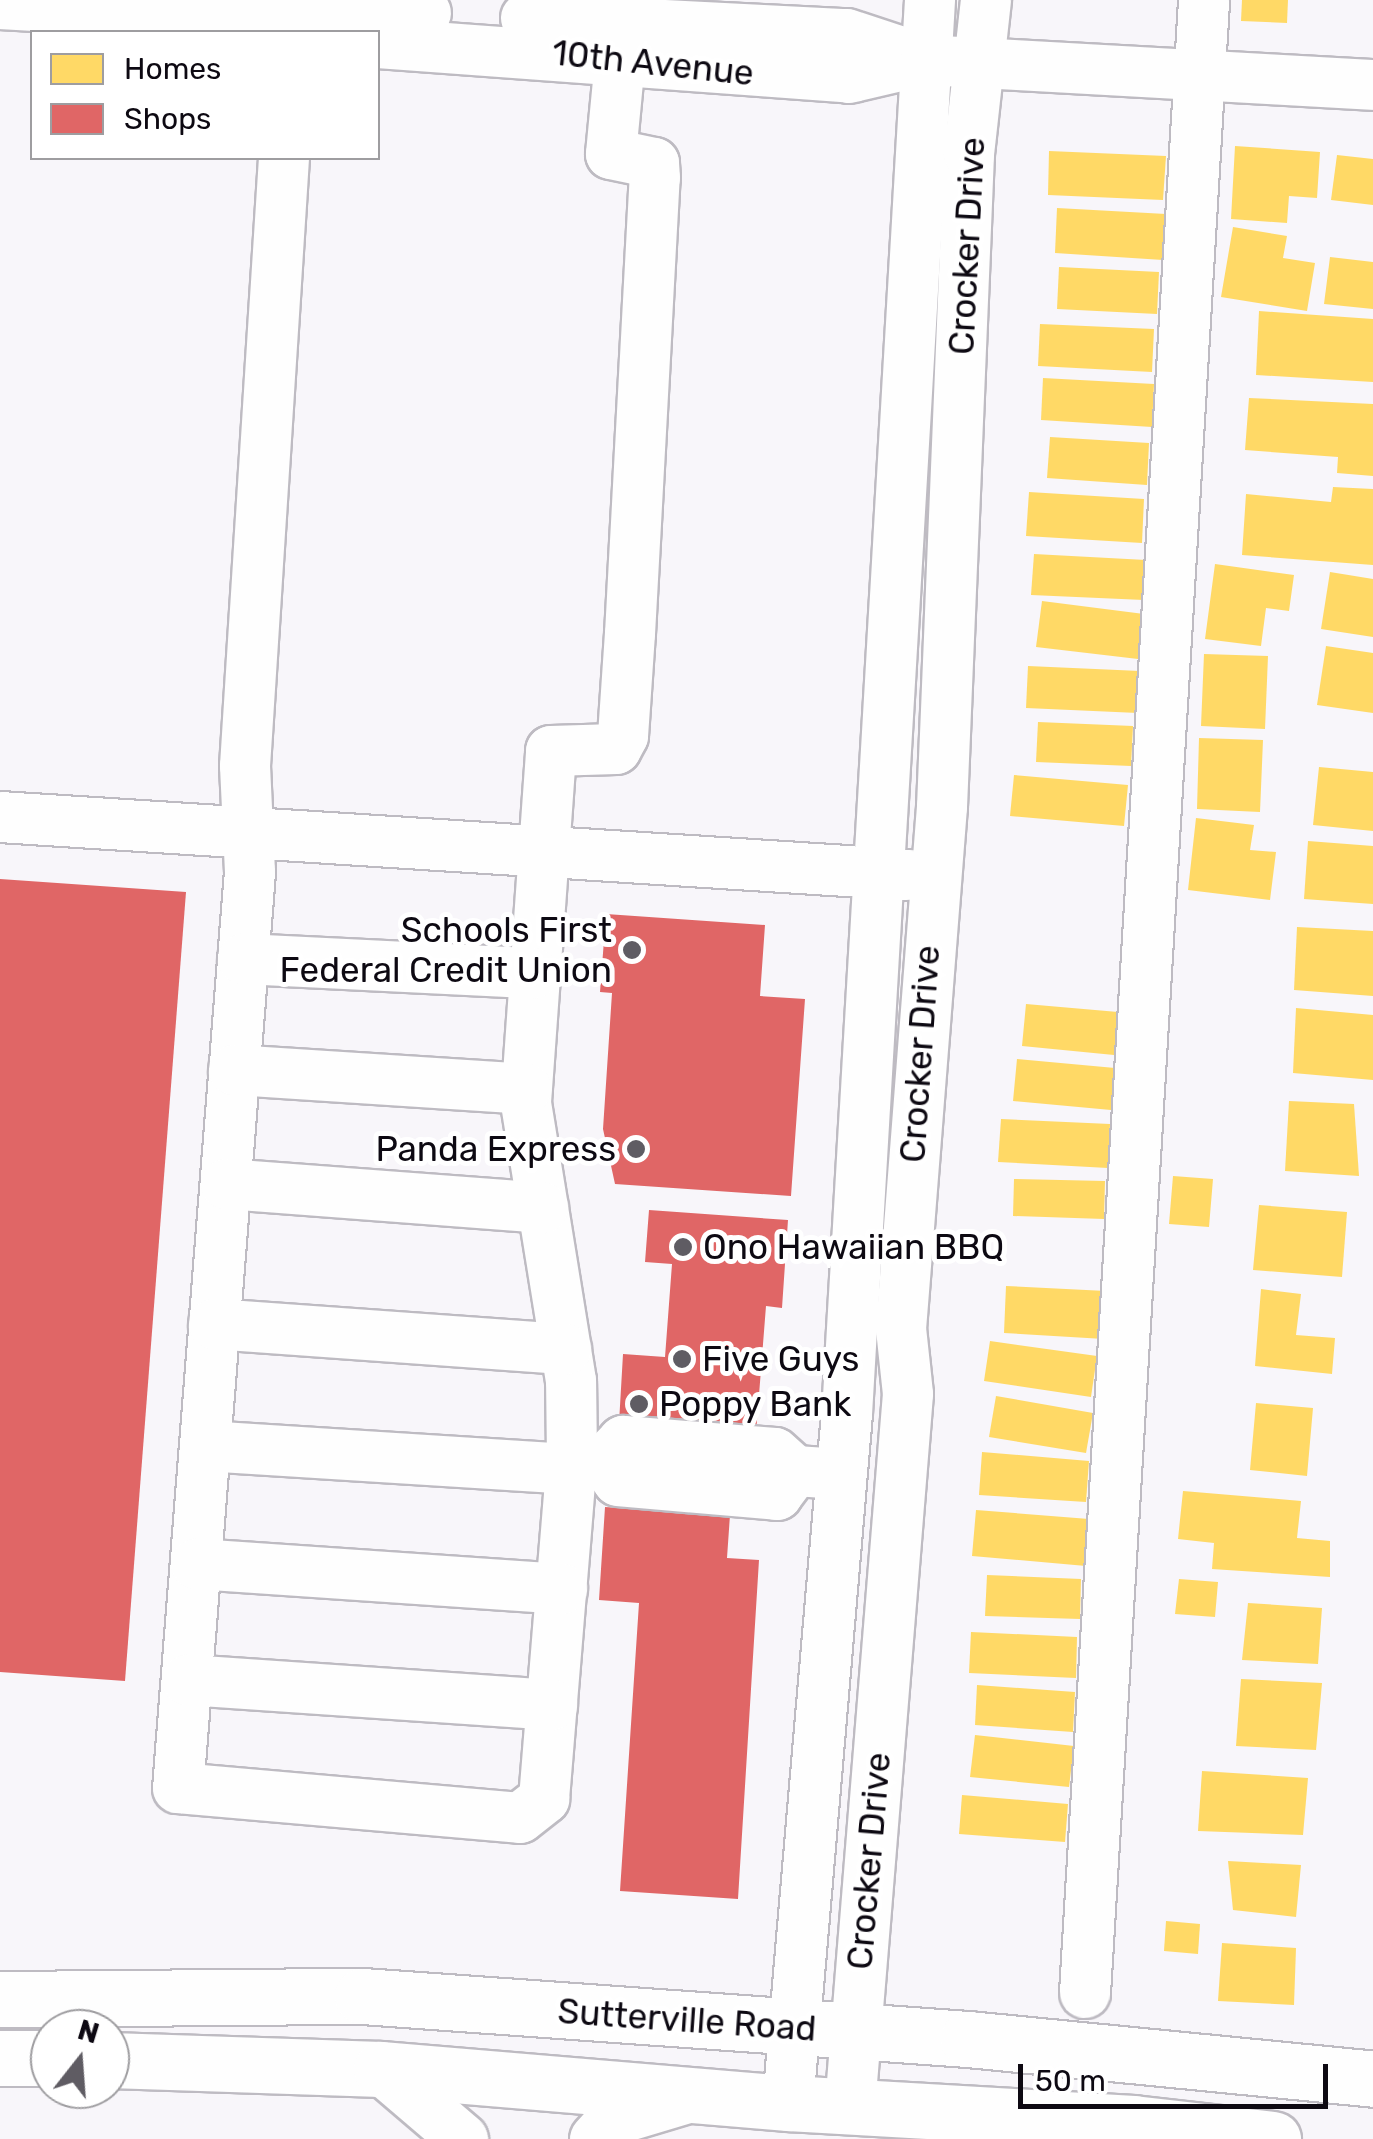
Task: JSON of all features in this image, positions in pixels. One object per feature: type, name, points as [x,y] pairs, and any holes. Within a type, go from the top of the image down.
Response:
[{"type":"main road","name":"Sutterville Road","points":[[0,1998],[362,1996],[855,2030],[1373,2079]]},
{"type":"main road","points":[[0,2058],[30,2058]]},
{"type":"main road","name":"Sutterville Road","points":[[130,2061],[382,2069],[700,2095],[871,2118],[1133,2122],[1238,2138]]},
{"type":"main road","points":[[1133,2122],[1161,2098],[1336,2108],[1373,2098]]},
{"type":"street","name":"Crocker Drive","points":[[788,2104],[818,1473],[877,873],[930,0]]},
{"type":"street","name":"Crocker Drive","points":[[871,2118],[855,2030],[908,1394],[901,1329],[933,876],[942,806],[968,173],[986,0]]},
{"type":"street","points":[[1086,1993],[1204,0]]},
{"type":"street","name":"10th Avenue","points":[[0,4],[304,22],[378,11],[848,34],[926,60]]},
{"type":"street","name":"10th Avenue","points":[[380,42],[849,78],[926,60],[1373,86]]},
{"type":"street","points":[[284,160],[246,832],[250,872],[178,1788],[520,1818],[544,1799],[562,1589],[583,1462],[526,1089],[551,751],[604,752],[616,749],[624,736],[655,178],[654,163],[611,154],[620,61]]},
{"type":"street","points":[[0,816],[933,876]]},
{"type":"street","points":[[243,959],[534,973]]},
{"type":"street","points":[[234,1070],[526,1089]]},
{"type":"street","points":[[226,1184],[543,1208]]},
{"type":"street","points":[[214,1324],[566,1349]]},
{"type":"street","points":[[205,1446],[583,1462],[623,1441],[774,1453],[818,1473]]},
{"type":"street","points":[[196,1564],[562,1589]]},
{"type":"street","points":[[186,1680],[552,1705]]},
{"type":"street","points":[[382,2069],[463,2139]]},
{"type":"street","points":[[595,2139],[611,2120],[700,2095]]},
{"type":"building: Homes","points":[[1242,0],[1288,0],[1287,23],[1241,21]]},
{"type":"building: Homes","points":[[1235,146],[1320,152],[1317,198],[1289,196],[1287,223],[1231,219]]},
{"type":"building: Homes","points":[[1049,151],[1166,156],[1163,200],[1048,195]]},
{"type":"building: Homes","points":[[1337,155],[1373,159],[1373,205],[1331,200]]},
{"type":"building: Homes","points":[[1057,208],[1166,214],[1163,260],[1055,253]]},
{"type":"building: Homes","points":[[1233,227],[1287,236],[1283,258],[1315,263],[1307,311],[1221,297]]},
{"type":"building: Homes","points":[[1330,257],[1373,262],[1373,309],[1324,304]]},
{"type":"building: Homes","points":[[1059,267],[1159,272],[1157,314],[1057,309]]},
{"type":"building: Homes","points":[[1259,311],[1373,319],[1373,382],[1256,375]]},
{"type":"building: Homes","points":[[1040,324],[1154,329],[1152,372],[1038,366]]},
{"type":"building: Homes","points":[[1043,378],[1154,384],[1152,427],[1041,420]]},
{"type":"building: Homes","points":[[1249,398],[1373,404],[1373,476],[1337,473],[1338,457],[1245,450]]},
{"type":"building: Homes","points":[[1050,437],[1149,443],[1147,485],[1047,478]]},
{"type":"building: Homes","points":[[1333,487],[1373,489],[1373,565],[1242,555],[1246,494],[1331,502]]},
{"type":"building: Homes","points":[[1029,492],[1144,499],[1142,543],[1026,536]]},
{"type":"building: Homes","points":[[1034,554],[1146,560],[1144,600],[1031,595]]},
{"type":"building: Homes","points":[[1215,564],[1294,575],[1289,611],[1266,608],[1261,646],[1205,639]]},
{"type":"building: Homes","points":[[1330,572],[1373,579],[1373,637],[1321,629]]},
{"type":"building: Homes","points":[[1042,601],[1144,614],[1138,659],[1036,647]]},
{"type":"building: Homes","points":[[1326,646],[1373,653],[1373,713],[1317,705]]},
{"type":"building: Homes","points":[[1204,654],[1268,656],[1265,729],[1201,726]]},
{"type":"building: Homes","points":[[1028,666],[1140,671],[1138,713],[1026,708]]},
{"type":"building: Homes","points":[[1038,722],[1133,726],[1131,766],[1036,762]]},
{"type":"building: Homes","points":[[1199,738],[1263,740],[1260,812],[1197,809]]},
{"type":"building: Homes","points":[[1319,767],[1373,772],[1373,831],[1313,825]]},
{"type":"building: Homes","points":[[1014,775],[1128,785],[1124,826],[1010,816]]},
{"type":"building: Homes","points":[[1196,818],[1254,825],[1250,850],[1276,852],[1270,900],[1188,890]]},
{"type":"building: Homes","points":[[1308,841],[1373,846],[1373,904],[1304,899]]},
{"type":"building: Homes","points":[[1297,927],[1373,931],[1373,996],[1294,990]]},
{"type":"building: Homes","points":[[1026,1004],[1118,1012],[1114,1055],[1022,1046]]},
{"type":"building: Homes","points":[[1296,1008],[1373,1015],[1373,1080],[1293,1073]]},
{"type":"building: Homes","points":[[1017,1059],[1115,1068],[1111,1110],[1013,1101]]},
{"type":"building: Homes","points":[[1289,1101],[1354,1104],[1359,1176],[1285,1171]]},
{"type":"building: Homes","points":[[1001,1119],[1110,1124],[1108,1168],[998,1162]]},
{"type":"building: Homes","points":[[1173,1176],[1213,1179],[1209,1227],[1169,1224]]},
{"type":"building: Homes","points":[[1014,1179],[1105,1181],[1104,1219],[1013,1216]]},
{"type":"building: Homes","points":[[1259,1205],[1347,1212],[1342,1277],[1253,1270]]},
{"type":"building: Homes","points":[[1006,1286],[1106,1291],[1104,1339],[1004,1333]]},
{"type":"building: Homes","points":[[1261,1289],[1301,1294],[1296,1335],[1335,1338],[1332,1374],[1255,1366]]},
{"type":"building: Homes","points":[[990,1341],[1097,1356],[1091,1397],[984,1381]]},
{"type":"building: Homes","points":[[996,1396],[1093,1413],[1086,1453],[989,1437]]},
{"type":"building: Homes","points":[[1256,1403],[1313,1408],[1307,1476],[1250,1470]]},
{"type":"building: Homes","points":[[982,1452],[1089,1461],[1086,1502],[979,1495]]},
{"type":"building: Homes","points":[[1183,1491],[1301,1501],[1297,1538],[1330,1541],[1330,1577],[1212,1569],[1214,1543],[1178,1539]]},
{"type":"building: Homes","points":[[976,1510],[1089,1519],[1086,1566],[972,1556]]},
{"type":"building: Homes","points":[[987,1575],[1081,1579],[1080,1619],[985,1616]]},
{"type":"building: Homes","points":[[1179,1579],[1218,1582],[1215,1617],[1175,1614]]},
{"type":"building: Homes","points":[[1248,1603],[1322,1608],[1318,1664],[1242,1660]]},
{"type":"building: Homes","points":[[971,1632],[1077,1637],[1076,1678],[969,1673]]},
{"type":"building: Homes","points":[[1241,1679],[1322,1683],[1316,1750],[1236,1746]]},
{"type":"building: Homes","points":[[977,1685],[1075,1692],[1073,1732],[975,1725]]},
{"type":"building: Homes","points":[[975,1735],[1074,1746],[1069,1787],[970,1777]]},
{"type":"building: Homes","points":[[1202,1771],[1308,1778],[1303,1835],[1198,1831]]},
{"type":"building: Homes","points":[[962,1795],[1068,1804],[1065,1842],[959,1834]]},
{"type":"building: Homes","points":[[1228,1861],[1301,1865],[1296,1917],[1233,1910]]},
{"type":"building: Homes","points":[[1166,1921],[1200,1924],[1198,1954],[1164,1951]]},
{"type":"building: Homes","points":[[1222,1943],[1296,1948],[1294,2005],[1218,2001]]},
{"type":"building: Shops","points":[[0,879],[186,892],[125,1681],[0,1672]]},
{"type":"building: Shops","points":[[606,914],[765,925],[760,996],[805,999],[791,1196],[615,1184],[603,1129],[612,993],[600,992]]},
{"type":"building: Shops","points":[[649,1210],[788,1220],[782,1308],[766,1306],[756,1433],[619,1423],[623,1354],[665,1357],[672,1264],[645,1262]]},
{"type":"building: Shops","points":[[605,1507],[730,1515],[727,1558],[759,1560],[738,1899],[620,1891],[639,1603],[599,1600]]},
{"type":"place","name":"Schools First Federal Credit Union","points":[[632,950]]},
{"type":"place","name":"Panda Express","points":[[636,1149]]},
{"type":"place","name":"Ono Hawaiian BBQ","points":[[683,1247]]},
{"type":"place","name":"Five Guys","points":[[682,1359]]},
{"type":"place","name":"Poppy Bank","points":[[639,1404]]}]
